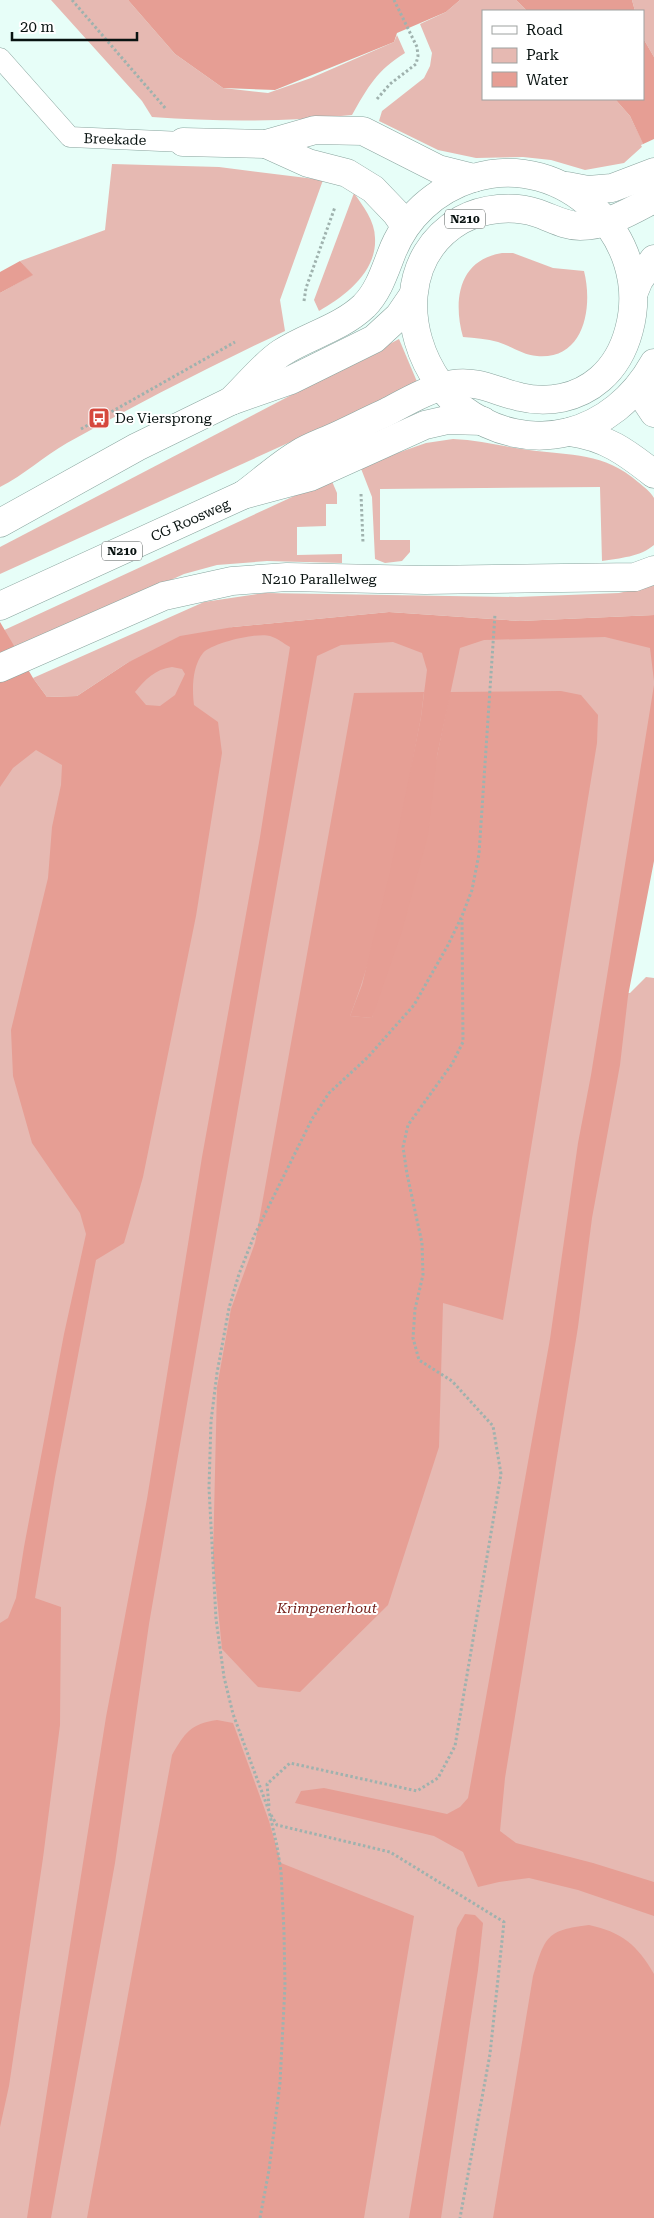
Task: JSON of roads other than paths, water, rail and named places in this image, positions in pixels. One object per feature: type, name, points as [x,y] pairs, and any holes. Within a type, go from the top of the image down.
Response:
[{"type":"main road","name":"Breekade","points":[[183,142],[266,144],[315,130],[363,131],[438,169],[474,178]]},
{"type":"main road","name":"Breekade","points":[[266,144],[308,163],[347,174],[373,190],[396,213],[424,258]]},
{"type":"main road","name":"N210","points":[[566,186],[588,190],[612,188],[653,172]]},
{"type":"main road","name":"N210","points":[[231,401],[279,354],[353,315],[364,306],[373,296],[405,226],[436,196],[474,178],[502,173],[546,178],[566,186],[586,199],[608,221],[624,248],[631,270],[634,292],[633,316],[627,338],[611,368],[586,389],[554,400],[520,398],[474,384],[453,384],[442,387]]},
{"type":"main road","name":"N210","points":[[0,523],[137,447],[231,401],[291,380],[374,339],[396,321],[412,297],[424,258],[437,239],[461,220],[491,210],[523,210],[537,212],[564,224],[579,226],[608,221],[654,199]]},
{"type":"main road","name":"N210","points":[[634,292],[639,280],[654,259]]},
{"type":"main road","name":"N210","points":[[412,297],[420,345],[433,374],[442,387],[460,407],[484,421],[517,432],[536,434],[569,432],[600,420],[614,412],[638,389],[654,363]]},
{"type":"main road","name":"N210","points":[[627,338],[629,364],[638,389]]},
{"type":"main road","name":"CG Roosweg","points":[[243,495],[298,454],[429,391],[442,387]]},
{"type":"main road","points":[[638,389],[654,413]]},
{"type":"main road","name":"CG Roosweg","points":[[0,606],[243,495],[310,477],[425,425],[448,420],[484,421]]},
{"type":"main road","points":[[569,432],[585,434],[607,442],[629,454],[654,474]]},
{"type":"main road","name":"N210 Parallelweg","points":[[12,663],[164,596],[232,581],[287,577],[425,580],[635,577],[654,570]]},
{"type":"lane","name":"Breekade","points":[[0,58],[70,137],[183,142]]},
{"type":"water","points":[[128,0],[460,0],[446,12],[397,33],[394,42],[275,90],[223,88],[175,54]]},
{"type":"water","points":[[516,0],[632,0],[635,10],[526,10]]},
{"type":"water","points":[[644,40],[654,57],[654,167],[630,116],[616,100],[644,100]]},
{"type":"water","points":[[20,261],[33,275],[0,293],[0,272]]},
{"type":"water","points":[[389,612],[520,621],[654,615],[654,681],[650,648],[605,637],[484,640],[460,648],[437,756],[428,835],[402,931],[372,1018],[350,1016],[362,985],[391,868],[421,717],[427,670],[422,653],[393,642],[341,645],[317,656],[149,1624],[115,1863],[51,2218],[27,2218],[106,1717],[147,1499],[202,1157],[260,837],[290,647],[278,639],[264,635],[235,639],[208,649],[203,653],[195,671],[193,685],[194,705],[218,722],[222,753],[196,916],[143,1177],[124,1243],[96,1260],[55,1477],[35,1598],[61,1607],[60,1725],[43,1858],[9,2086],[0,2127],[0,1623],[8,1618],[16,1598],[64,1334],[86,1234],[80,1213],[32,1143],[13,1076],[11,1030],[48,878],[52,827],[61,785],[62,765],[36,750],[13,768],[0,787],[0,622],[33,678],[47,697],[77,696],[127,663],[180,636],[233,627]],"holes":[[[172,667],[182,669],[185,674],[175,695],[160,706],[146,705],[135,692],[147,679],[160,670]]]},
{"type":"water","points":[[654,685],[654,861],[628,996],[620,1065],[592,1218],[578,1327],[505,1778],[500,1831],[516,1843],[593,1863],[654,1882],[654,1916],[578,1890],[529,1878],[478,1887],[463,1852],[434,1836],[295,1803],[301,1791],[324,1788],[447,1814],[460,1807],[468,1798],[550,1339],[578,1143],[591,1075]]},
{"type":"water","points":[[465,1914],[475,1915],[483,1923],[478,1970],[441,2218],[409,2218],[457,1928]]},
{"type":"place","name":"De Viersprong","points":[[99,418]]},
{"type":"park label","name":"Krimpenerhout","points":[[327,1608]]}]
